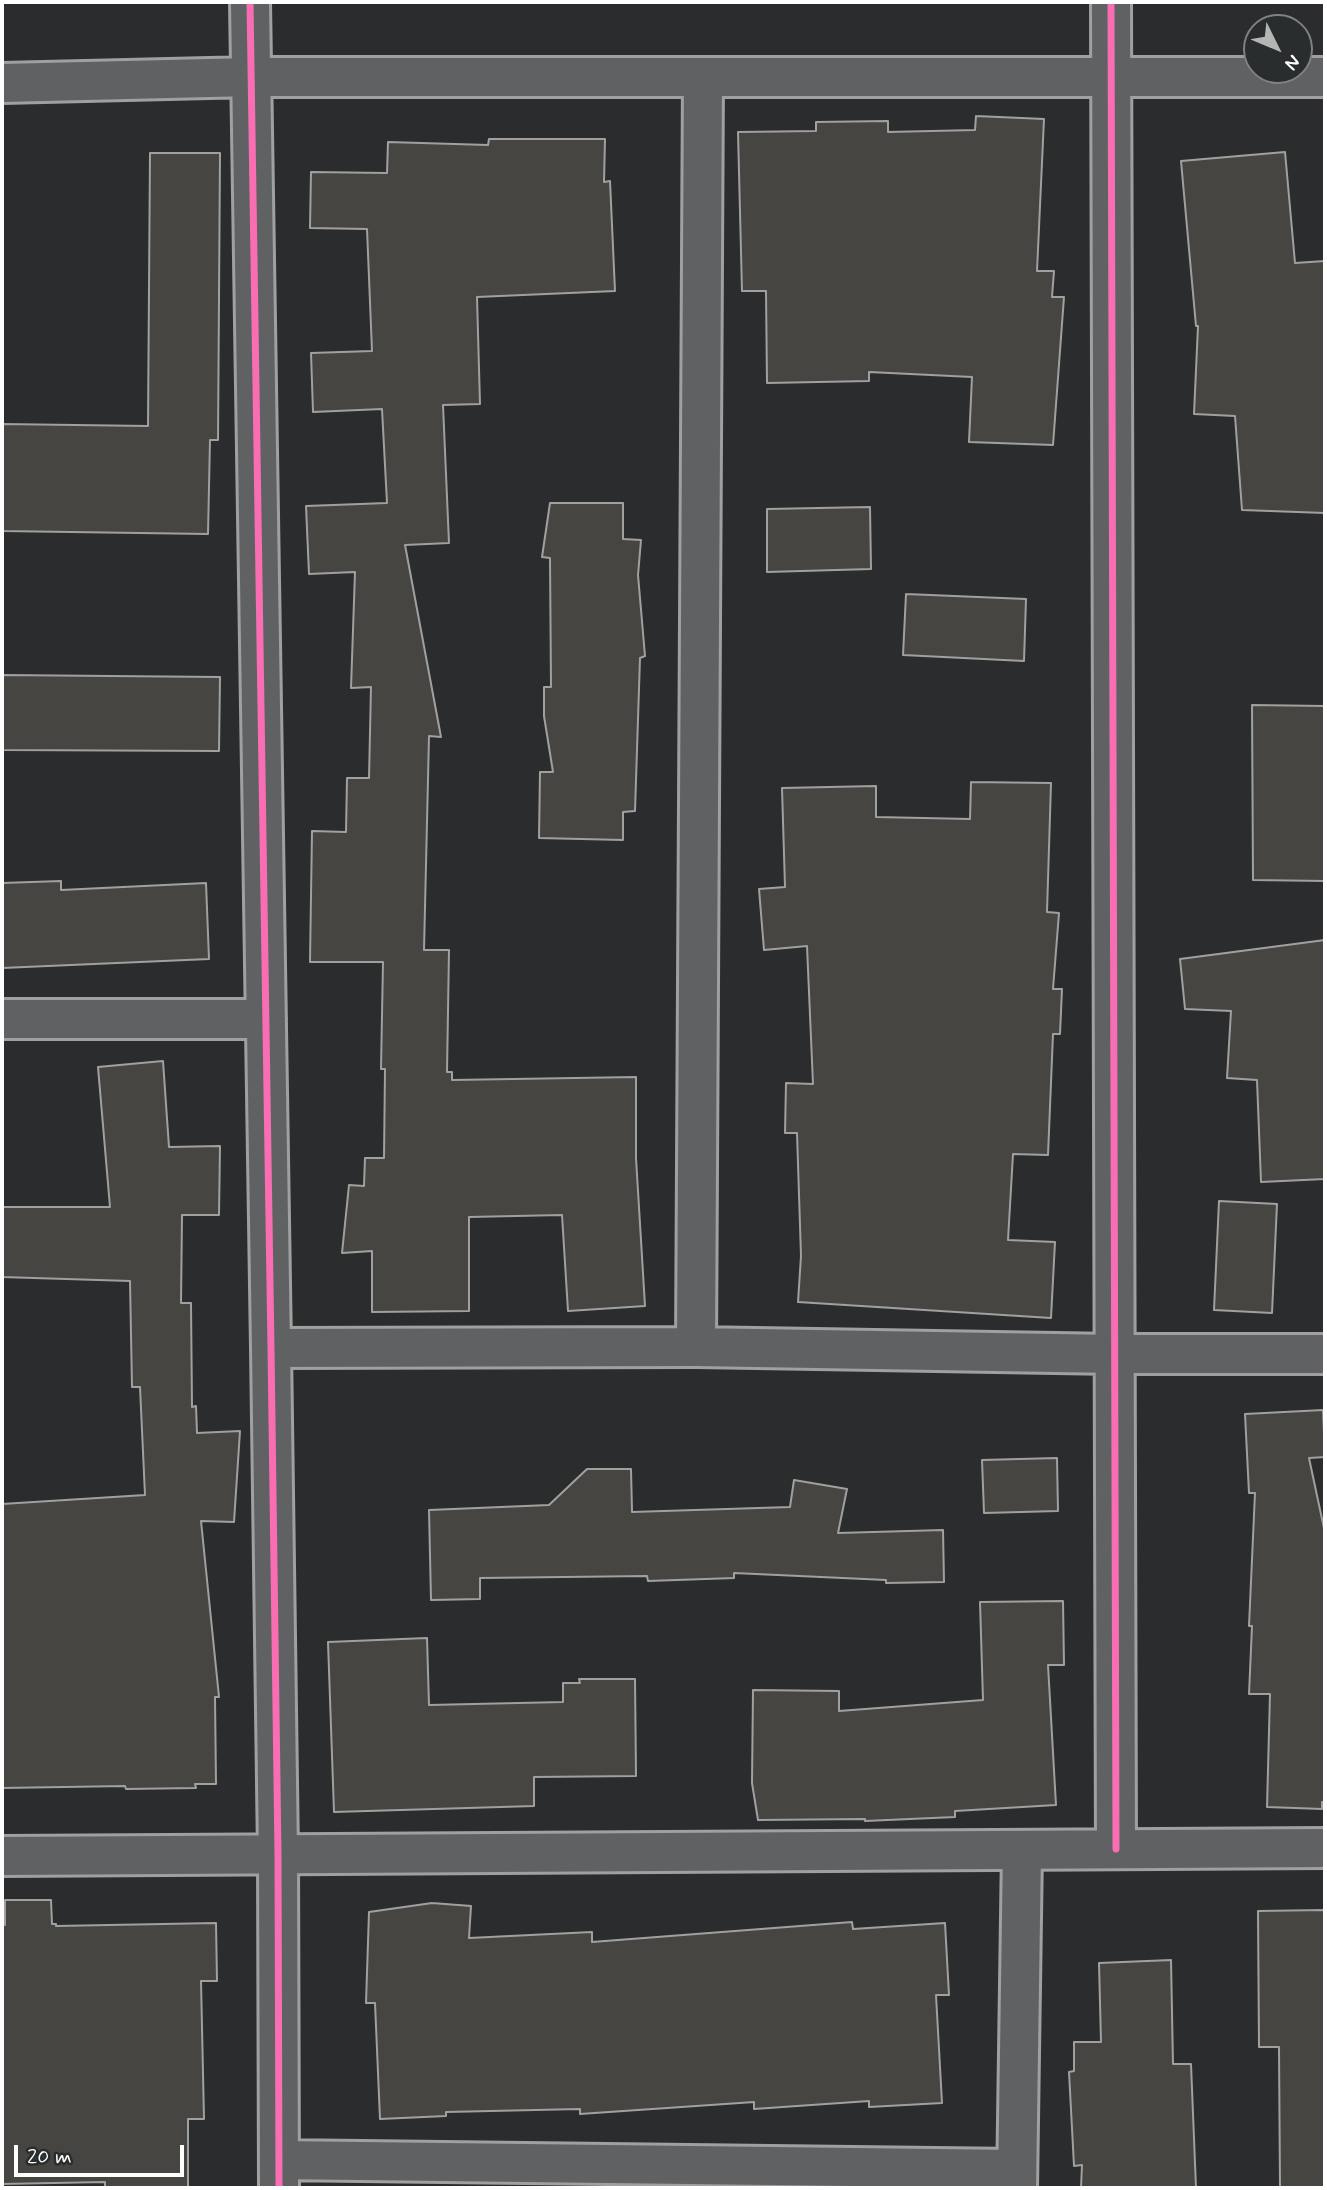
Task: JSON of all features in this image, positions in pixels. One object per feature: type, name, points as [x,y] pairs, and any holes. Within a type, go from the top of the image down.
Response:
[{"type":"street","points":[[250,2],[278,1854],[279,2174],[1017,2179],[1022,1850]]},
{"type":"street","points":[[1111,2],[1116,1849]]},
{"type":"street","points":[[2,83],[251,77],[1325,77]]},
{"type":"street","points":[[695,1347],[704,77]]},
{"type":"street","points":[[2,1019],[266,1019]]},
{"type":"street","points":[[271,1348],[695,1347],[1115,1354],[1325,1354]]},
{"type":"street","points":[[2,1856],[1325,1848]]},
{"type":"building","points":[[976,116],[1044,119],[1037,271],[1054,271],[1052,297],[1064,297],[1053,445],[969,442],[972,377],[869,372],[869,381],[767,383],[766,291],[742,291],[738,132],[816,131],[816,122],[888,121],[888,132],[975,130]]},
{"type":"building","points":[[489,139],[605,139],[604,182],[610,181],[615,291],[477,297],[480,404],[443,405],[449,543],[405,545],[441,737],[429,736],[424,950],[449,950],[447,1072],[452,1072],[452,1080],[636,1077],[636,1158],[645,1306],[568,1311],[562,1215],[469,1217],[469,1311],[372,1312],[372,1251],[342,1253],[349,1185],[364,1186],[365,1158],[384,1158],[385,1069],[381,1069],[383,962],[310,962],[312,831],[346,832],[347,778],[369,778],[371,687],[351,688],[355,572],[309,574],[306,506],[387,503],[382,409],[313,412],[311,353],[372,351],[367,229],[310,228],[311,172],[387,173],[388,142],[488,145]]},
{"type":"building","points":[[1285,152],[1295,263],[1325,261],[1325,513],[1242,510],[1235,416],[1194,414],[1198,326],[1181,161]]},
{"type":"building","points":[[150,153],[220,153],[218,440],[210,440],[208,534],[2,531],[2,424],[148,426]]},
{"type":"building","points":[[550,503],[623,503],[623,539],[641,540],[638,575],[645,656],[640,658],[635,811],[623,812],[623,840],[539,838],[540,772],[553,772],[544,716],[544,687],[551,687],[550,558],[542,557]]},
{"type":"building","points":[[870,507],[871,569],[767,572],[767,509]]},
{"type":"building","points":[[906,594],[1026,599],[1024,661],[903,655]]},
{"type":"building","points":[[2,675],[220,677],[219,751],[2,750]]},
{"type":"building","points":[[1252,705],[1325,706],[1325,881],[1253,880]]},
{"type":"building","points":[[971,782],[1051,783],[1047,912],[1059,913],[1053,989],[1062,989],[1060,1034],[1053,1034],[1048,1155],[1013,1154],[1008,1240],[1055,1242],[1051,1318],[798,1302],[801,1256],[797,1133],[785,1133],[786,1083],[813,1084],[807,946],[764,950],[759,889],[785,887],[782,788],[876,786],[876,817],[970,819]]},
{"type":"building","points":[[61,881],[61,890],[206,883],[209,959],[2,968],[2,883]]},
{"type":"building","points":[[1325,940],[1325,1179],[1261,1182],[1257,1080],[1227,1078],[1231,1011],[1185,1009],[1180,959]]},
{"type":"building","points":[[163,1061],[169,1147],[220,1146],[219,1215],[182,1215],[181,1303],[191,1303],[192,1407],[196,1406],[197,1433],[240,1431],[234,1522],[201,1521],[219,1697],[215,1697],[216,1784],[195,1784],[196,1788],[2,1788],[2,1504],[145,1495],[140,1387],[132,1387],[130,1281],[2,1277],[2,1207],[110,1207],[98,1067]]},
{"type":"building","points":[[1219,1201],[1277,1204],[1272,1313],[1214,1310]]},
{"type":"building","points":[[1323,1410],[1325,1457],[1309,1458],[1325,1533],[1325,1802],[1322,1802],[1322,1809],[1267,1807],[1270,1694],[1249,1694],[1255,1493],[1249,1493],[1245,1414]]},
{"type":"building","points":[[1057,1458],[1058,1511],[984,1513],[982,1460]]},
{"type":"building","points":[[587,1469],[631,1469],[632,1512],[790,1507],[794,1480],[847,1489],[838,1533],[943,1530],[944,1582],[886,1583],[886,1580],[734,1573],[734,1578],[648,1581],[647,1576],[480,1578],[480,1599],[431,1600],[429,1510],[549,1505]]},
{"type":"building","points":[[1063,1601],[1064,1665],[1048,1665],[1056,1805],[955,1811],[955,1817],[865,1821],[758,1820],[752,1783],[753,1690],[839,1691],[839,1711],[983,1700],[980,1602]]},
{"type":"building","points":[[427,1638],[429,1705],[563,1702],[563,1683],[580,1683],[579,1679],[635,1679],[636,1776],[534,1777],[534,1806],[334,1812],[328,1642]]},
{"type":"building","points":[[5,1900],[51,1900],[52,1924],[56,1926],[216,1923],[217,1981],[201,1981],[204,2119],[188,2119],[188,2188],[105,2188],[105,2182],[2,2184],[2,1925],[5,1925]]},
{"type":"building","points":[[432,1903],[471,1906],[469,1938],[592,1932],[592,1942],[852,1922],[853,1929],[945,1923],[949,1995],[936,1995],[942,2103],[869,2107],[869,2101],[754,2109],[754,2102],[580,2114],[580,2109],[446,2112],[446,2116],[380,2119],[375,2003],[366,2003],[369,1912]]},
{"type":"building","points":[[1325,1910],[1325,2188],[1280,2188],[1279,2047],[1259,2047],[1258,1911]]},
{"type":"building","points":[[1171,1960],[1173,2064],[1191,2064],[1196,2188],[1081,2188],[1082,2165],[1074,2166],[1069,2072],[1074,2071],[1074,2042],[1101,2042],[1099,1963]]},
{"type":"cycle path","points":[[250,2],[278,1854],[279,2188]]},
{"type":"cycle path","points":[[1111,2],[1116,1849]]}]
